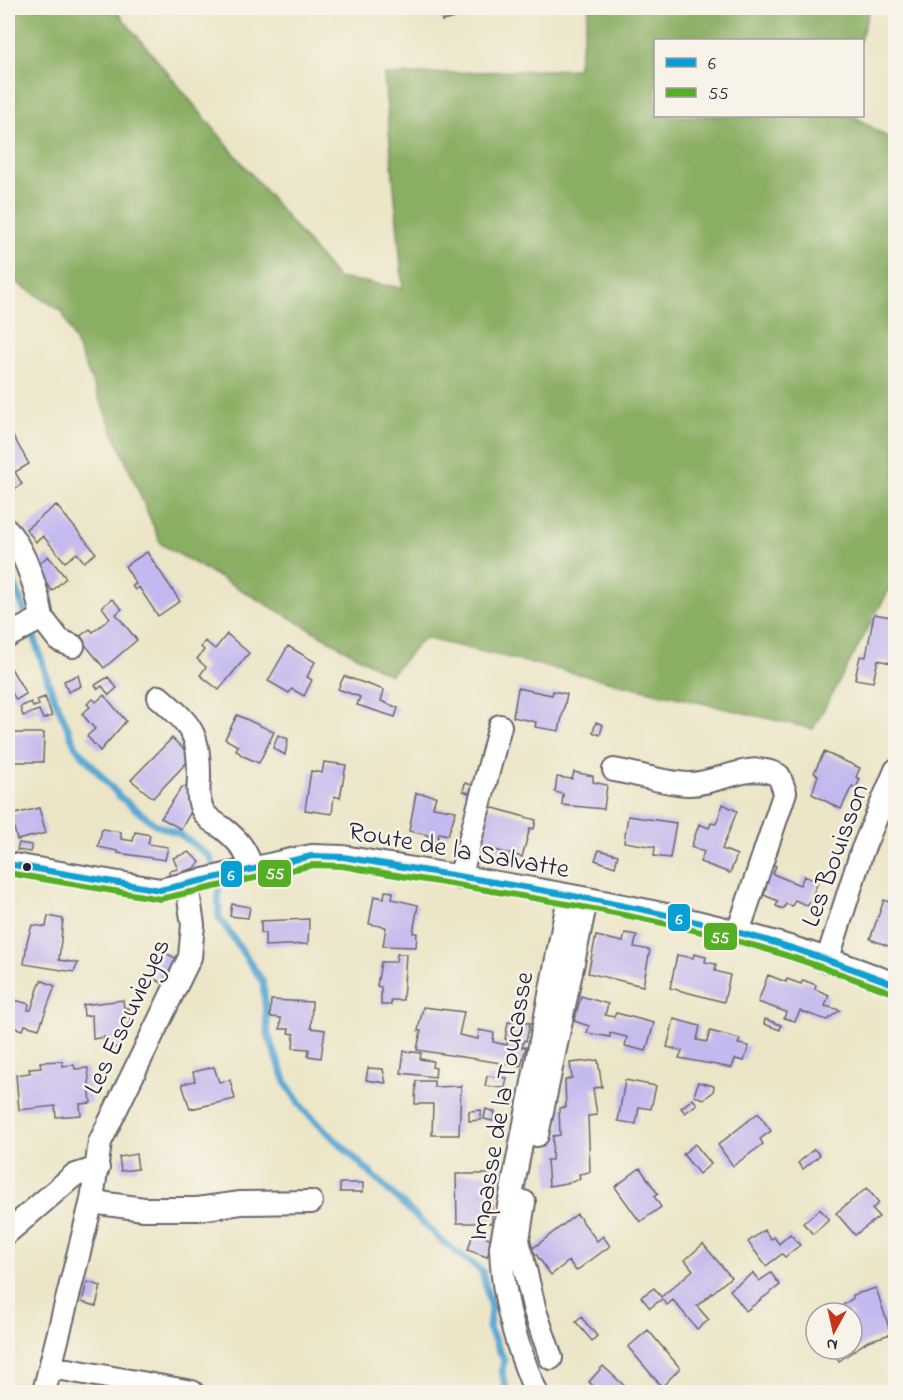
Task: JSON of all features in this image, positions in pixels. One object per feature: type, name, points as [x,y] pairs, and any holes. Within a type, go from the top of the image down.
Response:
[{"type":"street","points":[[8,531],[20,549],[35,588],[26,626],[73,646]]},
{"type":"street","points":[[159,697],[194,734],[198,749],[198,792],[203,811],[212,822],[246,850],[252,869]]},
{"type":"street","points":[[460,878],[500,726]]},
{"type":"street","points":[[614,770],[688,784],[754,772],[766,771],[779,776],[784,792],[738,932]]},
{"type":"street","name":"Les Bouisson","points":[[827,961],[862,851],[896,770]]},
{"type":"street","name":"Route de la Salvatte","points":[[8,864],[149,890],[187,885],[302,858],[328,856],[698,921],[738,932],[896,985]]},
{"type":"street","name":"Les Escuvieyes","points":[[44,1392],[92,1202],[100,1142],[106,1125],[190,957],[193,925],[187,885]]},
{"type":"street","points":[[551,1358],[535,1311],[512,1222],[577,898]]},
{"type":"street","points":[[8,1232],[73,1176],[98,1168]]},
{"type":"street","points":[[92,1202],[144,1209],[197,1209],[241,1203],[311,1202]]},
{"type":"street","name":"Impasse de la Toucasse","points":[[512,1222],[501,1273],[521,1360],[536,1392]]},
{"type":"street","points":[[51,1367],[192,1392]]},
{"type":"green space","points":[[13,8],[114,8],[337,278],[403,288],[384,75],[577,69],[589,8],[870,8],[860,39],[654,39],[654,117],[856,117],[895,142],[895,579],[813,729],[424,638],[390,675],[161,544],[62,311],[8,277],[8,10]]},
{"type":"building","points":[[429,8],[453,8],[431,15]]},
{"type":"building","points":[[453,11],[455,18],[442,21],[441,14]]},
{"type":"building","points":[[8,427],[29,464],[15,472],[22,484],[8,493]]},
{"type":"building","points":[[56,505],[96,553],[84,562],[77,553],[65,562],[43,536],[36,542],[26,529]]},
{"type":"building","points":[[147,552],[180,601],[158,616],[139,587],[135,590],[132,586],[136,584],[125,566]]},
{"type":"building","points":[[48,556],[66,578],[52,591],[34,568]]},
{"type":"building","points":[[112,599],[122,609],[116,614],[137,640],[104,668],[79,637],[90,629],[93,632],[110,618],[102,607]]},
{"type":"building","points":[[874,614],[896,618],[896,639],[891,663],[878,660],[873,682],[855,679],[860,656],[866,657]]},
{"type":"building","points":[[227,634],[249,653],[219,690],[200,675],[206,667],[197,659],[204,650],[201,647],[205,641],[215,649]]},
{"type":"building","points":[[288,646],[315,662],[307,677],[312,680],[304,696],[292,689],[289,693],[268,681]]},
{"type":"building","points":[[8,663],[26,694],[16,700],[8,685]]},
{"type":"building","points":[[78,675],[81,686],[68,692],[64,681]]},
{"type":"building","points":[[344,676],[384,690],[381,701],[398,708],[395,717],[357,705],[360,697],[338,689]]},
{"type":"building","points":[[108,677],[117,688],[109,695],[102,686],[98,689],[95,685]]},
{"type":"building","points":[[518,688],[552,695],[553,691],[567,694],[559,731],[535,727],[536,722],[513,717]]},
{"type":"building","points":[[104,695],[126,721],[100,751],[87,736],[95,729],[82,714],[90,707],[87,704],[93,699],[96,702]]},
{"type":"building","points":[[45,697],[52,716],[43,719],[39,710],[23,716],[20,707],[31,702],[33,707],[39,705],[37,700]]},
{"type":"building","points":[[237,715],[274,732],[259,763],[243,756],[236,750],[238,746],[225,739]]},
{"type":"building","points":[[596,722],[603,725],[600,735],[593,732]]},
{"type":"building","points":[[8,733],[44,733],[43,762],[8,762]]},
{"type":"building","points":[[278,735],[288,739],[285,755],[273,748]]},
{"type":"building","points":[[172,738],[192,757],[153,798],[131,780]]},
{"type":"building","points":[[824,752],[860,768],[856,777],[860,779],[856,788],[852,786],[841,809],[812,794],[818,775],[814,773]]},
{"type":"building","points":[[324,762],[346,765],[340,798],[334,796],[332,814],[305,810],[311,771],[322,773]]},
{"type":"building","points":[[574,772],[593,776],[593,782],[607,785],[604,809],[562,805],[563,794],[555,792],[557,777],[572,779]]},
{"type":"building","points":[[465,783],[476,786],[474,795],[463,791]]},
{"type":"building","points":[[182,787],[190,787],[192,810],[181,829],[161,818]]},
{"type":"building","points":[[416,793],[436,796],[433,807],[456,811],[448,835],[439,833],[437,842],[427,840],[428,835],[409,831]]},
{"type":"building","points":[[723,804],[737,811],[722,849],[737,855],[730,873],[700,862],[704,852],[691,847],[699,824],[709,828],[711,823],[716,824]]},
{"type":"building","points":[[490,807],[536,820],[534,829],[530,828],[522,857],[480,846]]},
{"type":"building","points":[[39,808],[46,833],[17,840],[11,815]]},
{"type":"building","points":[[628,816],[676,823],[670,858],[654,856],[655,847],[624,842]]},
{"type":"building","points":[[102,829],[121,832],[121,839],[133,841],[135,832],[150,835],[148,844],[168,847],[165,860],[118,853],[118,851],[98,847]]},
{"type":"building","points":[[19,843],[32,845],[30,852],[17,850]]},
{"type":"building","points":[[599,850],[618,855],[615,867],[595,860]]},
{"type":"building","points":[[189,852],[200,862],[195,868],[180,873],[181,876],[169,877],[169,871],[178,869],[173,858]]},
{"type":"building","points":[[764,862],[776,866],[773,874],[800,885],[804,876],[818,882],[808,906],[795,900],[792,906],[786,904],[783,909],[776,906],[778,901],[764,895],[766,889],[758,885]]},
{"type":"building","points":[[896,887],[896,949],[870,939],[884,900],[889,902]]},
{"type":"building","points":[[385,891],[393,892],[392,899],[418,905],[413,933],[417,933],[416,947],[383,946],[386,927],[369,924],[374,896],[384,898]]},
{"type":"building","points":[[232,904],[250,907],[248,918],[230,916]]},
{"type":"building","points":[[48,916],[63,919],[59,960],[78,963],[74,972],[24,964],[32,925],[46,927]]},
{"type":"building","points":[[309,919],[308,944],[265,946],[265,933],[261,933],[261,921]]},
{"type":"building","points":[[625,933],[637,935],[634,947],[650,950],[643,986],[588,973],[596,936],[623,942]]},
{"type":"building","points":[[163,952],[176,958],[164,984],[154,979],[157,972],[154,970]]},
{"type":"building","points":[[397,954],[406,954],[403,1000],[391,1000],[391,1005],[381,1005],[381,987],[377,986],[381,962],[396,962]]},
{"type":"building","points":[[694,954],[706,957],[705,962],[716,964],[715,971],[730,975],[724,1002],[670,988],[677,955],[693,958]]},
{"type":"building","points":[[768,975],[786,982],[787,979],[801,984],[803,980],[816,985],[815,989],[829,995],[825,1006],[840,1010],[827,1020],[800,1011],[795,1021],[784,1018],[786,1012],[758,1002]]},
{"type":"building","points":[[41,980],[55,986],[39,1029],[25,1025],[23,1030],[8,1026],[8,998],[29,1004],[28,1010],[31,1010]]},
{"type":"building","points":[[581,996],[608,1004],[605,1015],[614,1017],[616,1013],[654,1023],[646,1051],[625,1046],[627,1037],[610,1033],[610,1037],[587,1033],[589,1026],[574,1021]]},
{"type":"building","points":[[123,1000],[124,1008],[129,1008],[130,1025],[123,1025],[124,1036],[118,1037],[119,1047],[108,1048],[104,1046],[104,1037],[93,1039],[92,1015],[84,1016],[83,1005]]},
{"type":"building","points":[[271,1000],[312,1002],[311,1028],[325,1030],[321,1058],[308,1056],[309,1049],[293,1048],[294,1034],[288,1033],[289,1029],[280,1029],[281,1018],[270,1017]]},
{"type":"building","points":[[423,1007],[464,1012],[459,1035],[478,1039],[479,1030],[494,1033],[493,1042],[507,1045],[508,1040],[505,1039],[508,1022],[530,1023],[526,1041],[524,1040],[522,1047],[526,1047],[521,1066],[417,1050]]},
{"type":"building","points":[[674,1019],[700,1026],[697,1040],[707,1042],[710,1031],[740,1039],[738,1044],[749,1046],[744,1061],[735,1059],[732,1068],[679,1058],[682,1051],[667,1047]]},
{"type":"building","points":[[765,1019],[781,1025],[780,1030],[764,1024]]},
{"type":"building","points":[[404,1051],[421,1053],[420,1059],[433,1061],[432,1067],[436,1068],[435,1077],[401,1073]]},
{"type":"building","points":[[598,1060],[602,1087],[593,1088],[597,1115],[588,1116],[590,1172],[579,1174],[580,1179],[572,1182],[549,1186],[547,1160],[552,1160],[553,1136],[560,1135],[559,1108],[566,1107],[565,1080],[572,1078],[570,1063]]},
{"type":"building","points":[[62,1061],[63,1066],[74,1065],[75,1069],[88,1068],[91,1103],[80,1104],[81,1115],[56,1117],[55,1106],[19,1110],[16,1075],[30,1073],[29,1069],[41,1068],[40,1062]]},
{"type":"building","points":[[214,1067],[219,1082],[230,1080],[235,1099],[190,1109],[182,1084],[195,1081],[193,1072]]},
{"type":"building","points":[[368,1068],[383,1069],[386,1083],[366,1080]]},
{"type":"building","points":[[487,1076],[507,1078],[505,1088],[485,1086]]},
{"type":"building","points":[[625,1080],[656,1086],[651,1109],[639,1107],[636,1124],[618,1121]]},
{"type":"building","points":[[416,1081],[434,1081],[434,1087],[461,1086],[459,1135],[432,1135],[433,1104],[415,1104]]},
{"type":"building","points":[[698,1082],[714,1086],[713,1092],[704,1099],[694,1096]]},
{"type":"building","points":[[693,1099],[697,1104],[685,1113],[681,1108]]},
{"type":"building","points":[[486,1109],[495,1112],[493,1121],[484,1119]]},
{"type":"building","points":[[481,1110],[481,1120],[469,1121],[469,1111]]},
{"type":"building","points":[[758,1113],[771,1131],[760,1139],[763,1144],[733,1166],[718,1145]]},
{"type":"building","points":[[695,1144],[711,1164],[699,1174],[683,1154]]},
{"type":"building","points":[[814,1149],[820,1155],[803,1169],[798,1163]]},
{"type":"building","points":[[136,1154],[138,1169],[121,1171],[119,1157]]},
{"type":"building","points":[[640,1168],[658,1194],[654,1196],[661,1207],[640,1222],[615,1187]]},
{"type":"building","points":[[456,1174],[491,1174],[492,1223],[457,1223]]},
{"type":"building","points":[[340,1183],[363,1183],[363,1192],[340,1192]]},
{"type":"building","points":[[867,1188],[879,1203],[872,1209],[879,1217],[855,1235],[836,1213]]},
{"type":"building","points":[[820,1209],[829,1220],[813,1234],[803,1223]]},
{"type":"building","points":[[577,1214],[597,1241],[603,1236],[610,1246],[576,1271],[569,1261],[551,1275],[532,1249]]},
{"type":"building","points":[[764,1230],[771,1239],[774,1237],[779,1244],[790,1234],[800,1245],[785,1257],[782,1254],[766,1266],[748,1242]]},
{"type":"building","points":[[473,1233],[493,1239],[487,1257],[468,1250]]},
{"type":"building","points":[[703,1244],[731,1277],[697,1306],[709,1320],[697,1329],[673,1300],[667,1305],[662,1299],[650,1308],[641,1297],[654,1288],[661,1297],[693,1270],[685,1260]]},
{"type":"building","points":[[753,1273],[759,1281],[771,1273],[780,1285],[746,1311],[730,1290]]},
{"type":"building","points":[[87,1282],[101,1286],[96,1306],[82,1302]]},
{"type":"building","points":[[876,1288],[891,1334],[864,1344],[864,1301],[849,1301],[853,1295]]},
{"type":"building","points":[[581,1317],[597,1336],[592,1341],[576,1322]]},
{"type":"building","points":[[648,1330],[680,1368],[662,1387],[628,1347]]},
{"type":"building","points":[[603,1366],[631,1392],[600,1392],[589,1382]]},
{"type":"waterway","points":[[8,569],[30,624],[50,687],[76,747],[120,797],[156,825],[180,834],[210,857],[218,878],[219,917],[263,982],[268,1035],[287,1085],[304,1110],[442,1241],[482,1271],[491,1309],[489,1328],[504,1360],[502,1371],[507,1392]]},
{"type":"transit line","name":"6","points":[[8,864],[160,890],[312,856],[343,857],[554,892],[710,925],[829,960],[896,985]]},
{"type":"transit line","name":"55","points":[[8,873],[160,899],[313,865],[342,866],[552,901],[656,922],[793,957],[893,993]]}]
